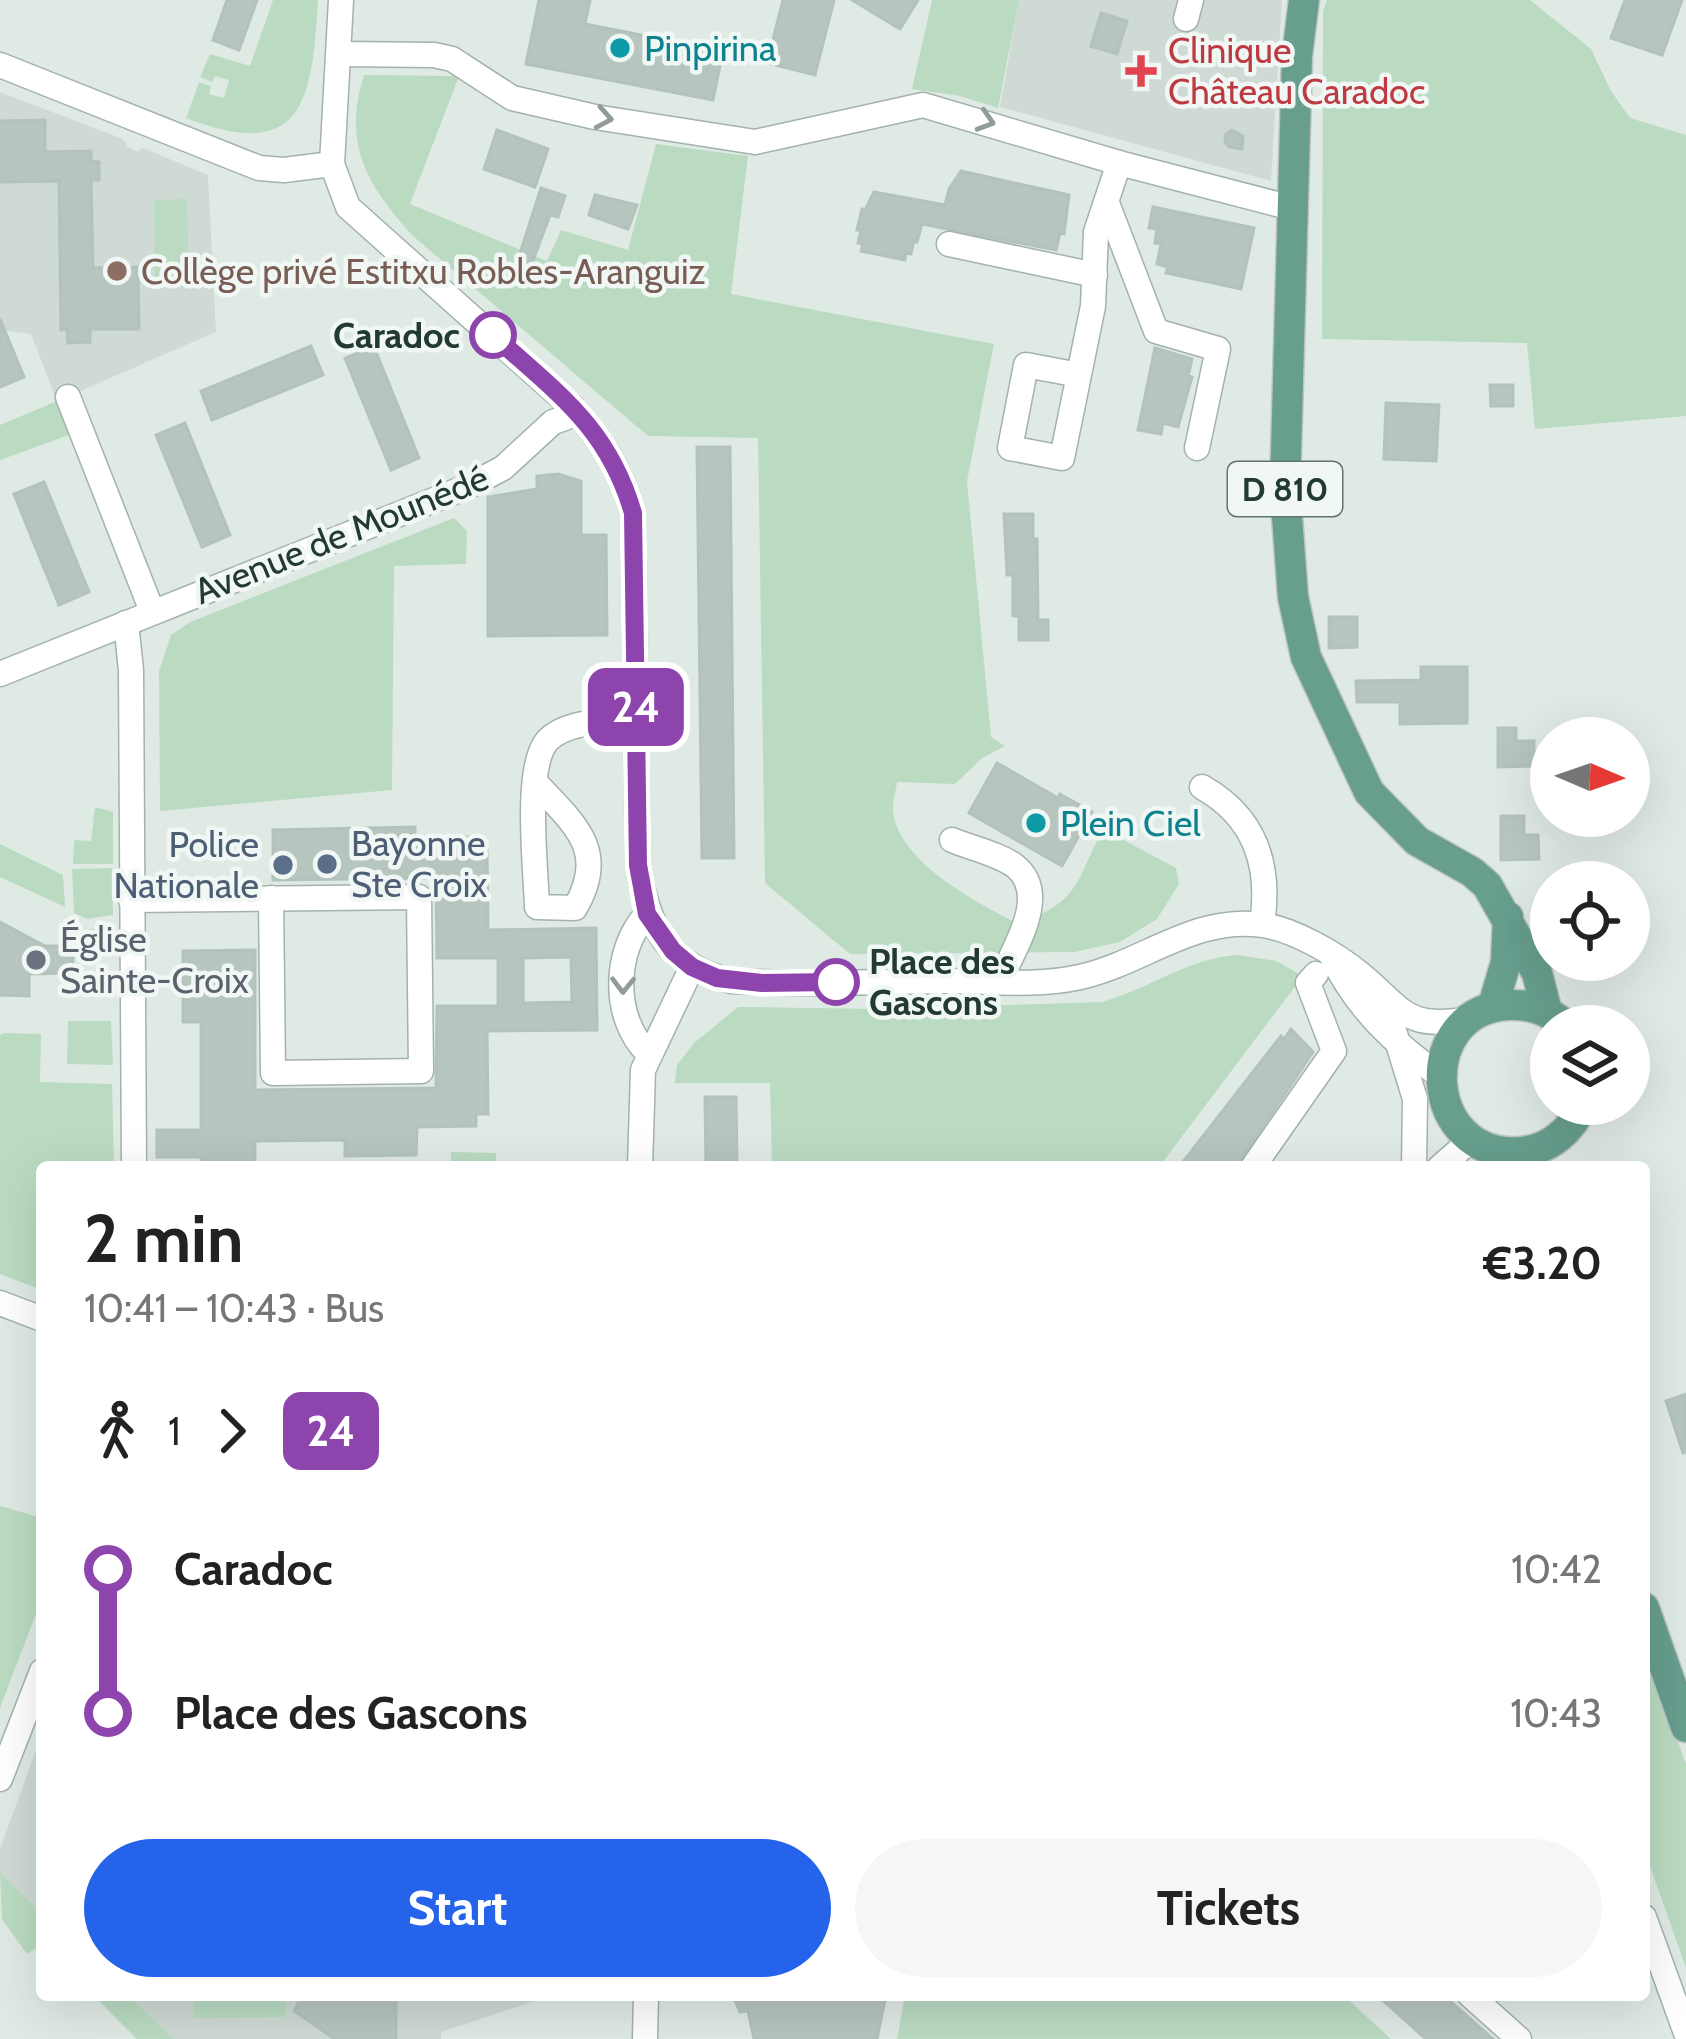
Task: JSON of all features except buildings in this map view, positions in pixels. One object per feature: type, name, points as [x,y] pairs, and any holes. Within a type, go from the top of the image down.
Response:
[{"type":"main road","name":"D 810","points":[[1304,0],[1292,208],[1286,526],[1293,596],[1306,657],[1369,792],[1417,841],[1472,872],[1496,896],[1551,1005]]},
{"type":"main road","points":[[1508,917],[1506,962],[1481,1012],[1446,1050],[1440,1076],[1447,1108],[1492,1152],[1523,1152],[1545,1146],[1564,1133]]},
{"type":"main road","points":[[1481,1012],[1530,1006]]},
{"type":"main road","points":[[1545,1161],[1569,1125]]},
{"type":"main road","points":[[1650,1632],[1686,1726]]},
{"type":"street","points":[[341,0],[332,164],[348,207],[572,407],[621,472],[633,513],[638,865],[647,914],[659,935],[692,967],[732,981],[1000,981],[1080,977],[1128,962],[1202,927],[1262,924],[1295,934],[1398,1046],[1440,1076]]},
{"type":"street","points":[[339,54],[434,55],[452,59],[512,98],[596,117],[755,142],[923,104],[1119,163],[1292,208]]},
{"type":"street","points":[[0,65],[259,168],[332,164]]},
{"type":"street","points":[[1079,375],[1093,306],[1096,232],[1119,163]]},
{"type":"street","points":[[1107,202],[1156,331],[1218,350],[1197,448]]},
{"type":"street","points":[[949,244],[1095,275]]},
{"type":"street","points":[[68,397],[152,610]]},
{"type":"street","name":"Avenue de Mounédé","points":[[0,674],[469,486],[503,468],[553,422],[565,418],[572,407]]},
{"type":"street","points":[[126,622],[131,670],[134,1161]]},
{"type":"street","points":[[536,782],[585,838],[589,884],[575,908],[537,907],[536,782],[536,764],[548,740],[571,728],[636,718]]},
{"type":"street","points":[[1202,787],[1231,804],[1257,849],[1265,885],[1262,924]]},
{"type":"street","points":[[952,840],[1015,866],[1028,885],[1031,908],[1000,981]]},
{"type":"street","points":[[131,900],[271,898],[419,896],[422,1071],[273,1073],[271,898]]},
{"type":"street","points":[[647,914],[628,942],[623,1006],[631,1035],[648,1053]]},
{"type":"street","points":[[1324,966],[1359,972],[1385,1000],[1424,1021],[1481,1012]]},
{"type":"street","points":[[1256,1161],[1334,1052],[1307,983],[1324,966]]},
{"type":"street","points":[[640,1161],[639,1090],[648,1053],[692,967]]},
{"type":"street","points":[[1385,1000],[1415,1099],[1414,1161]]},
{"type":"street","points":[[1461,1161],[1492,1152]]},
{"type":"street","points":[[0,1303],[36,1317]]},
{"type":"street","points":[[0,1779],[36,1686]]},
{"type":"street","points":[[1650,1934],[1686,2033]]},
{"type":"street","points":[[645,2039],[646,2001]]},
{"type":"street","points":[[1477,2001],[1519,2039]]},
{"type":"shaded area","name":"Clinique Château Caradoc","points":[[1019,0],[1282,0],[1271,181],[1000,107]]},
{"type":"shaded area","name":"Collège privé Estitxu Robles-Aranguiz","points":[[0,92],[123,139],[138,152],[143,148],[208,175],[216,332],[57,401],[31,334],[0,330]]},
{"type":"shaded area","points":[[36,1750],[36,1907],[0,1873],[0,1849]]},
{"type":"shaded area","points":[[134,2001],[535,2001],[441,2032],[441,2039],[174,2039]]},
{"type":"green space","points":[[273,0],[318,0],[312,66],[295,113],[279,127],[256,133],[186,118],[199,82],[211,86],[209,94],[224,98],[229,80],[215,76],[212,82],[200,77],[210,54],[250,66]]},
{"type":"green space","points":[[932,0],[1019,0],[998,108],[912,89]]},
{"type":"green space","points":[[1327,0],[1530,0],[1591,49],[1630,118],[1686,135],[1686,416],[1535,429],[1527,343],[1322,339],[1323,11]]},
{"type":"green space","points":[[364,75],[459,76],[410,204],[547,261],[561,230],[628,250],[656,144],[748,156],[731,294],[994,344],[967,481],[991,737],[1005,746],[981,759],[955,784],[897,782],[893,808],[898,830],[943,879],[1019,924],[1055,906],[1074,888],[1103,829],[1176,868],[1179,884],[1157,919],[1120,942],[1075,952],[850,954],[765,883],[758,438],[648,436],[413,236],[383,199],[363,163],[356,123]]},
{"type":"green space","points":[[187,199],[189,281],[155,282],[154,200]]},
{"type":"green space","points":[[57,401],[69,435],[0,460],[0,425]]},
{"type":"green space","points":[[454,518],[467,531],[466,564],[394,566],[392,790],[160,811],[159,671],[171,635],[190,622]]},
{"type":"green space","points":[[95,807],[113,812],[113,864],[73,864],[74,840],[91,841]]},
{"type":"green space","points":[[0,844],[63,875],[65,907],[0,877]]},
{"type":"green space","points":[[112,868],[113,915],[87,919],[74,913],[72,869]]},
{"type":"green space","points":[[89,929],[112,929],[109,952],[82,952],[82,943],[73,943]]},
{"type":"green space","points":[[1220,957],[1276,961],[1303,976],[1164,1161],[772,1161],[770,1083],[675,1083],[677,1065],[694,1043],[738,1007],[878,1009],[1102,1002]]},
{"type":"green space","points":[[68,1021],[111,1021],[113,1065],[67,1064]]},
{"type":"green space","points":[[41,1034],[40,1082],[112,1084],[114,1161],[36,1161],[36,1288],[0,1274],[0,1035]]},
{"type":"green space","points":[[451,1152],[496,1153],[496,1161],[451,1161]]},
{"type":"green space","points":[[0,1506],[36,1516],[36,1614],[0,1708]]},
{"type":"green space","points":[[1650,1663],[1686,1764],[1686,1968],[1650,1866]]},
{"type":"green space","points":[[0,1873],[36,1907],[36,1949],[27,1954],[2,1919]]},
{"type":"green space","points":[[99,2001],[134,2001],[174,2039],[137,2039]]},
{"type":"green space","points":[[193,2001],[286,2001],[286,2017],[194,2018]]},
{"type":"green space","points":[[904,2001],[1350,2001],[1391,2039],[897,2039]]},
{"type":"bus line","name":"24","points":[[493,335],[572,407],[604,444],[621,472],[633,513],[638,865],[652,924],[692,967],[717,978],[836,982]]},
{"type":"place","name":"Pinpirina","points":[[620,48]]},
{"type":"place","name":"Clinique Château Caradoc","points":[[1141,71]]},
{"type":"place","name":"Collège privé Estitxu Robles-Aranguiz","points":[[117,271]]},
{"type":"place","name":"Caradoc","points":[[493,335]]},
{"type":"place","name":"Plein Ciel","points":[[1036,823]]},
{"type":"place","name":"Bayonne Ste Croix","points":[[327,864]]},
{"type":"place","name":"Police Nationale","points":[[283,865]]},
{"type":"place","name":"Église Sainte-Croix","points":[[36,960]]},
{"type":"place","name":"Place des Gascons","points":[[836,982]]}]
